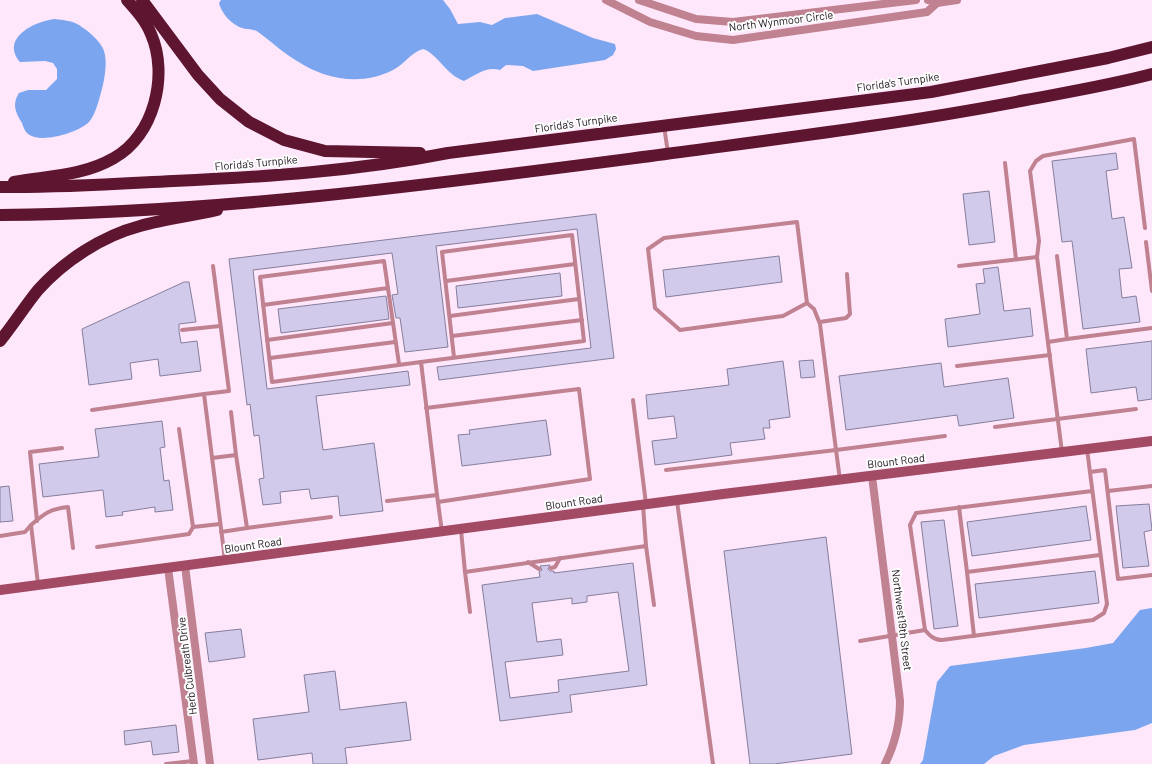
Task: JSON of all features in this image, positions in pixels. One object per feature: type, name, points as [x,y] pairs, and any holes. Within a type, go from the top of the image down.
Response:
[{"type":"highway","points":[[0,185],[64,176],[91,169],[115,158],[134,143],[150,119],[158,89],[158,62],[152,35],[140,14],[127,0]]},
{"type":"highway","points":[[142,0],[198,75],[220,99],[249,122],[284,140],[325,150],[362,153],[448,154]]},
{"type":"highway","name":"Florida's Turnpike","points":[[0,185],[44,188],[220,179],[392,164],[448,154],[664,125],[931,92],[1108,58],[1152,47]]},
{"type":"highway","points":[[0,215],[62,214],[261,201],[482,178],[941,116],[1117,83],[1152,74]]},
{"type":"highway","points":[[0,342],[38,290],[58,270],[84,251],[111,236],[140,226],[261,201]]},
{"type":"street","name":"North Wynmoor Circle","points":[[606,0],[650,22],[696,36],[733,40],[927,12],[937,1]]},
{"type":"street","name":"North Wynmoor Circle","points":[[639,0],[696,19],[733,22],[916,0]]},
{"type":"street","name":"North Wynmoor Circle","points":[[928,0],[958,0]]},
{"type":"street","name":"Blount Road","points":[[0,590],[461,530],[677,500],[1152,441]]},
{"type":"street","name":"Northwest19th Street","points":[[872,476],[900,691],[900,712],[894,742],[885,764]]},
{"type":"street","name":"Herb Culbreath Drive","points":[[185,566],[210,764]]},
{"type":"street","name":"Herb Culbreath Drive","points":[[168,568],[194,762]]},
{"type":"lane","points":[[664,125],[668,154]]},
{"type":"lane","points":[[1062,452],[1037,257],[1039,241],[1030,171],[1036,161],[1043,156],[1134,140],[1145,228]]},
{"type":"lane","points":[[1005,163],[1016,259]]},
{"type":"lane","points":[[807,303],[783,316],[680,330],[655,308],[648,250],[664,238],[797,222],[807,303],[814,309],[820,322],[840,480]]},
{"type":"lane","points":[[399,364],[384,261],[260,277],[272,382],[399,364],[584,341],[572,235],[442,252],[454,357]]},
{"type":"lane","points":[[1146,242],[1152,291]]},
{"type":"lane","points":[[1057,256],[1067,339]]},
{"type":"lane","points":[[959,266],[1037,257]]},
{"type":"lane","points":[[446,282],[575,264]]},
{"type":"lane","points":[[92,410],[229,391],[214,266]]},
{"type":"lane","points":[[820,322],[846,318],[850,314],[847,274]]},
{"type":"lane","points":[[263,305],[388,288]]},
{"type":"lane","points":[[450,316],[579,299]]},
{"type":"lane","points":[[452,336],[582,320]]},
{"type":"lane","points":[[267,340],[392,324]]},
{"type":"lane","points":[[182,330],[220,326]]},
{"type":"lane","points":[[1048,342],[1152,328]]},
{"type":"lane","points":[[270,358],[395,342]]},
{"type":"lane","points":[[957,366],[1050,355]]},
{"type":"lane","points":[[421,362],[442,532]]},
{"type":"lane","points":[[426,408],[579,389],[581,404],[590,479],[438,502]]},
{"type":"lane","points":[[204,394],[225,561]]},
{"type":"lane","points":[[634,400],[645,505],[646,546],[654,605]]},
{"type":"lane","points":[[995,427],[1136,409]]},
{"type":"lane","points":[[231,412],[246,528]]},
{"type":"lane","points":[[97,547],[189,534],[192,527],[180,429]]},
{"type":"lane","points":[[666,470],[945,436]]},
{"type":"lane","points":[[37,520],[30,452],[62,448]]},
{"type":"lane","points":[[1087,449],[1106,604],[1104,613],[1098,618],[937,640],[925,630],[910,525],[916,513],[1092,490]]},
{"type":"lane","points":[[212,458],[236,455]]},
{"type":"lane","points":[[1090,472],[1105,470],[1118,579],[1152,574]]},
{"type":"lane","points":[[1108,492],[1152,486]]},
{"type":"lane","points":[[387,502],[437,495]]},
{"type":"lane","points":[[677,500],[714,764]]},
{"type":"lane","points":[[0,536],[25,532],[37,520],[53,509],[68,507],[73,548]]},
{"type":"lane","points":[[959,507],[974,636]]},
{"type":"lane","points":[[221,532],[331,517]]},
{"type":"lane","points":[[192,527],[220,524]]},
{"type":"lane","points":[[31,525],[38,585]]},
{"type":"lane","points":[[461,530],[470,612]]},
{"type":"lane","points":[[465,572],[646,546]]},
{"type":"lane","points":[[967,572],[1100,554]]},
{"type":"lane","points":[[551,568],[555,567],[560,558]]},
{"type":"lane","points":[[528,562],[539,569]]},
{"type":"lane","points":[[860,642],[925,630]]},
{"type":"lane","points":[[166,764],[194,762]]},
{"type":"water","points":[[221,0],[443,0],[458,24],[480,22],[492,25],[505,18],[537,14],[593,38],[615,44],[616,49],[613,55],[605,60],[533,71],[523,66],[506,65],[500,70],[486,70],[464,81],[457,78],[433,55],[423,49],[415,53],[397,68],[381,75],[369,78],[344,79],[320,73],[292,58],[257,31],[237,26],[229,20],[223,12],[219,3]]},
{"type":"water","points":[[55,19],[77,24],[97,40],[104,51],[106,61],[103,85],[92,117],[83,127],[67,134],[50,138],[34,137],[26,132],[16,112],[15,104],[17,97],[19,93],[28,90],[46,90],[57,79],[57,69],[53,63],[45,61],[20,62],[15,53],[14,45],[22,32],[38,23]]},
{"type":"water","points":[[1152,608],[1152,723],[1135,730],[1024,745],[994,756],[984,764],[920,764],[923,760],[937,682],[950,666],[1113,643],[1140,610]]},
{"type":"building","points":[[1116,153],[1118,169],[1106,171],[1112,219],[1124,217],[1132,268],[1119,269],[1122,298],[1136,296],[1140,322],[1083,329],[1072,241],[1062,242],[1052,161]]},
{"type":"building","points":[[989,191],[995,242],[969,245],[963,194]]},
{"type":"building","points":[[596,214],[614,358],[439,380],[437,367],[591,348],[577,229],[436,246],[448,347],[405,352],[400,318],[396,318],[392,295],[398,294],[392,253],[253,270],[267,389],[408,371],[410,385],[316,396],[323,450],[374,443],[383,511],[340,516],[338,496],[311,499],[309,489],[280,492],[281,503],[263,505],[259,479],[264,478],[259,435],[254,436],[250,404],[247,405],[229,259]]},
{"type":"building","points":[[779,256],[782,282],[666,297],[663,270]]},
{"type":"building","points":[[998,267],[1004,311],[1030,308],[1033,336],[948,347],[945,319],[980,314],[976,284],[985,283],[983,269]]},
{"type":"building","points":[[560,273],[562,296],[458,308],[456,286]]},
{"type":"building","points":[[184,282],[189,282],[196,322],[179,324],[181,343],[197,341],[201,371],[160,376],[158,359],[130,363],[132,379],[89,385],[82,329]]},
{"type":"building","points":[[386,296],[389,319],[281,333],[278,309]]},
{"type":"building","points":[[1152,341],[1152,399],[1138,401],[1136,387],[1091,393],[1086,349]]},
{"type":"building","points":[[813,360],[815,377],[801,378],[799,361]]},
{"type":"building","points":[[783,361],[790,417],[769,420],[770,428],[763,428],[765,439],[730,443],[732,455],[655,465],[652,441],[677,438],[674,416],[648,419],[646,395],[729,385],[727,369]]},
{"type":"building","points":[[941,363],[944,387],[1008,378],[1014,418],[959,426],[957,415],[846,430],[839,376]]},
{"type":"building","points":[[546,420],[551,455],[462,466],[458,435],[470,434],[469,430]]},
{"type":"building","points":[[162,421],[165,447],[160,448],[164,481],[169,480],[173,510],[155,512],[155,507],[122,512],[123,515],[106,517],[103,490],[43,497],[39,464],[99,457],[95,429]]},
{"type":"building","points":[[9,486],[13,521],[0,522],[0,487]]},
{"type":"building","points":[[1149,504],[1152,530],[1144,532],[1149,566],[1123,568],[1116,506]]},
{"type":"building","points":[[1086,506],[1091,540],[972,556],[967,522]]},
{"type":"building","points":[[944,520],[958,626],[934,629],[921,522]]},
{"type":"building","points":[[826,537],[852,754],[774,764],[750,764],[724,551]]},
{"type":"building","points":[[633,563],[647,685],[570,695],[572,712],[500,721],[482,585],[540,577],[539,572],[542,570],[540,566],[550,565],[548,569],[550,571],[554,571],[554,573]],"holes":[[[618,592],[629,671],[558,680],[559,692],[510,698],[505,662],[563,655],[561,639],[537,642],[532,603],[572,598],[572,604],[587,602],[587,596]]]},
{"type":"building","points":[[1095,571],[1099,603],[979,618],[975,584]]},
{"type":"building","points":[[241,629],[245,657],[209,662],[205,633]]},
{"type":"building","points":[[335,671],[340,710],[406,702],[411,740],[345,748],[347,764],[313,764],[312,753],[258,760],[253,719],[309,712],[304,675]]},
{"type":"building","points":[[176,725],[179,752],[153,755],[151,741],[125,745],[124,731]]}]
